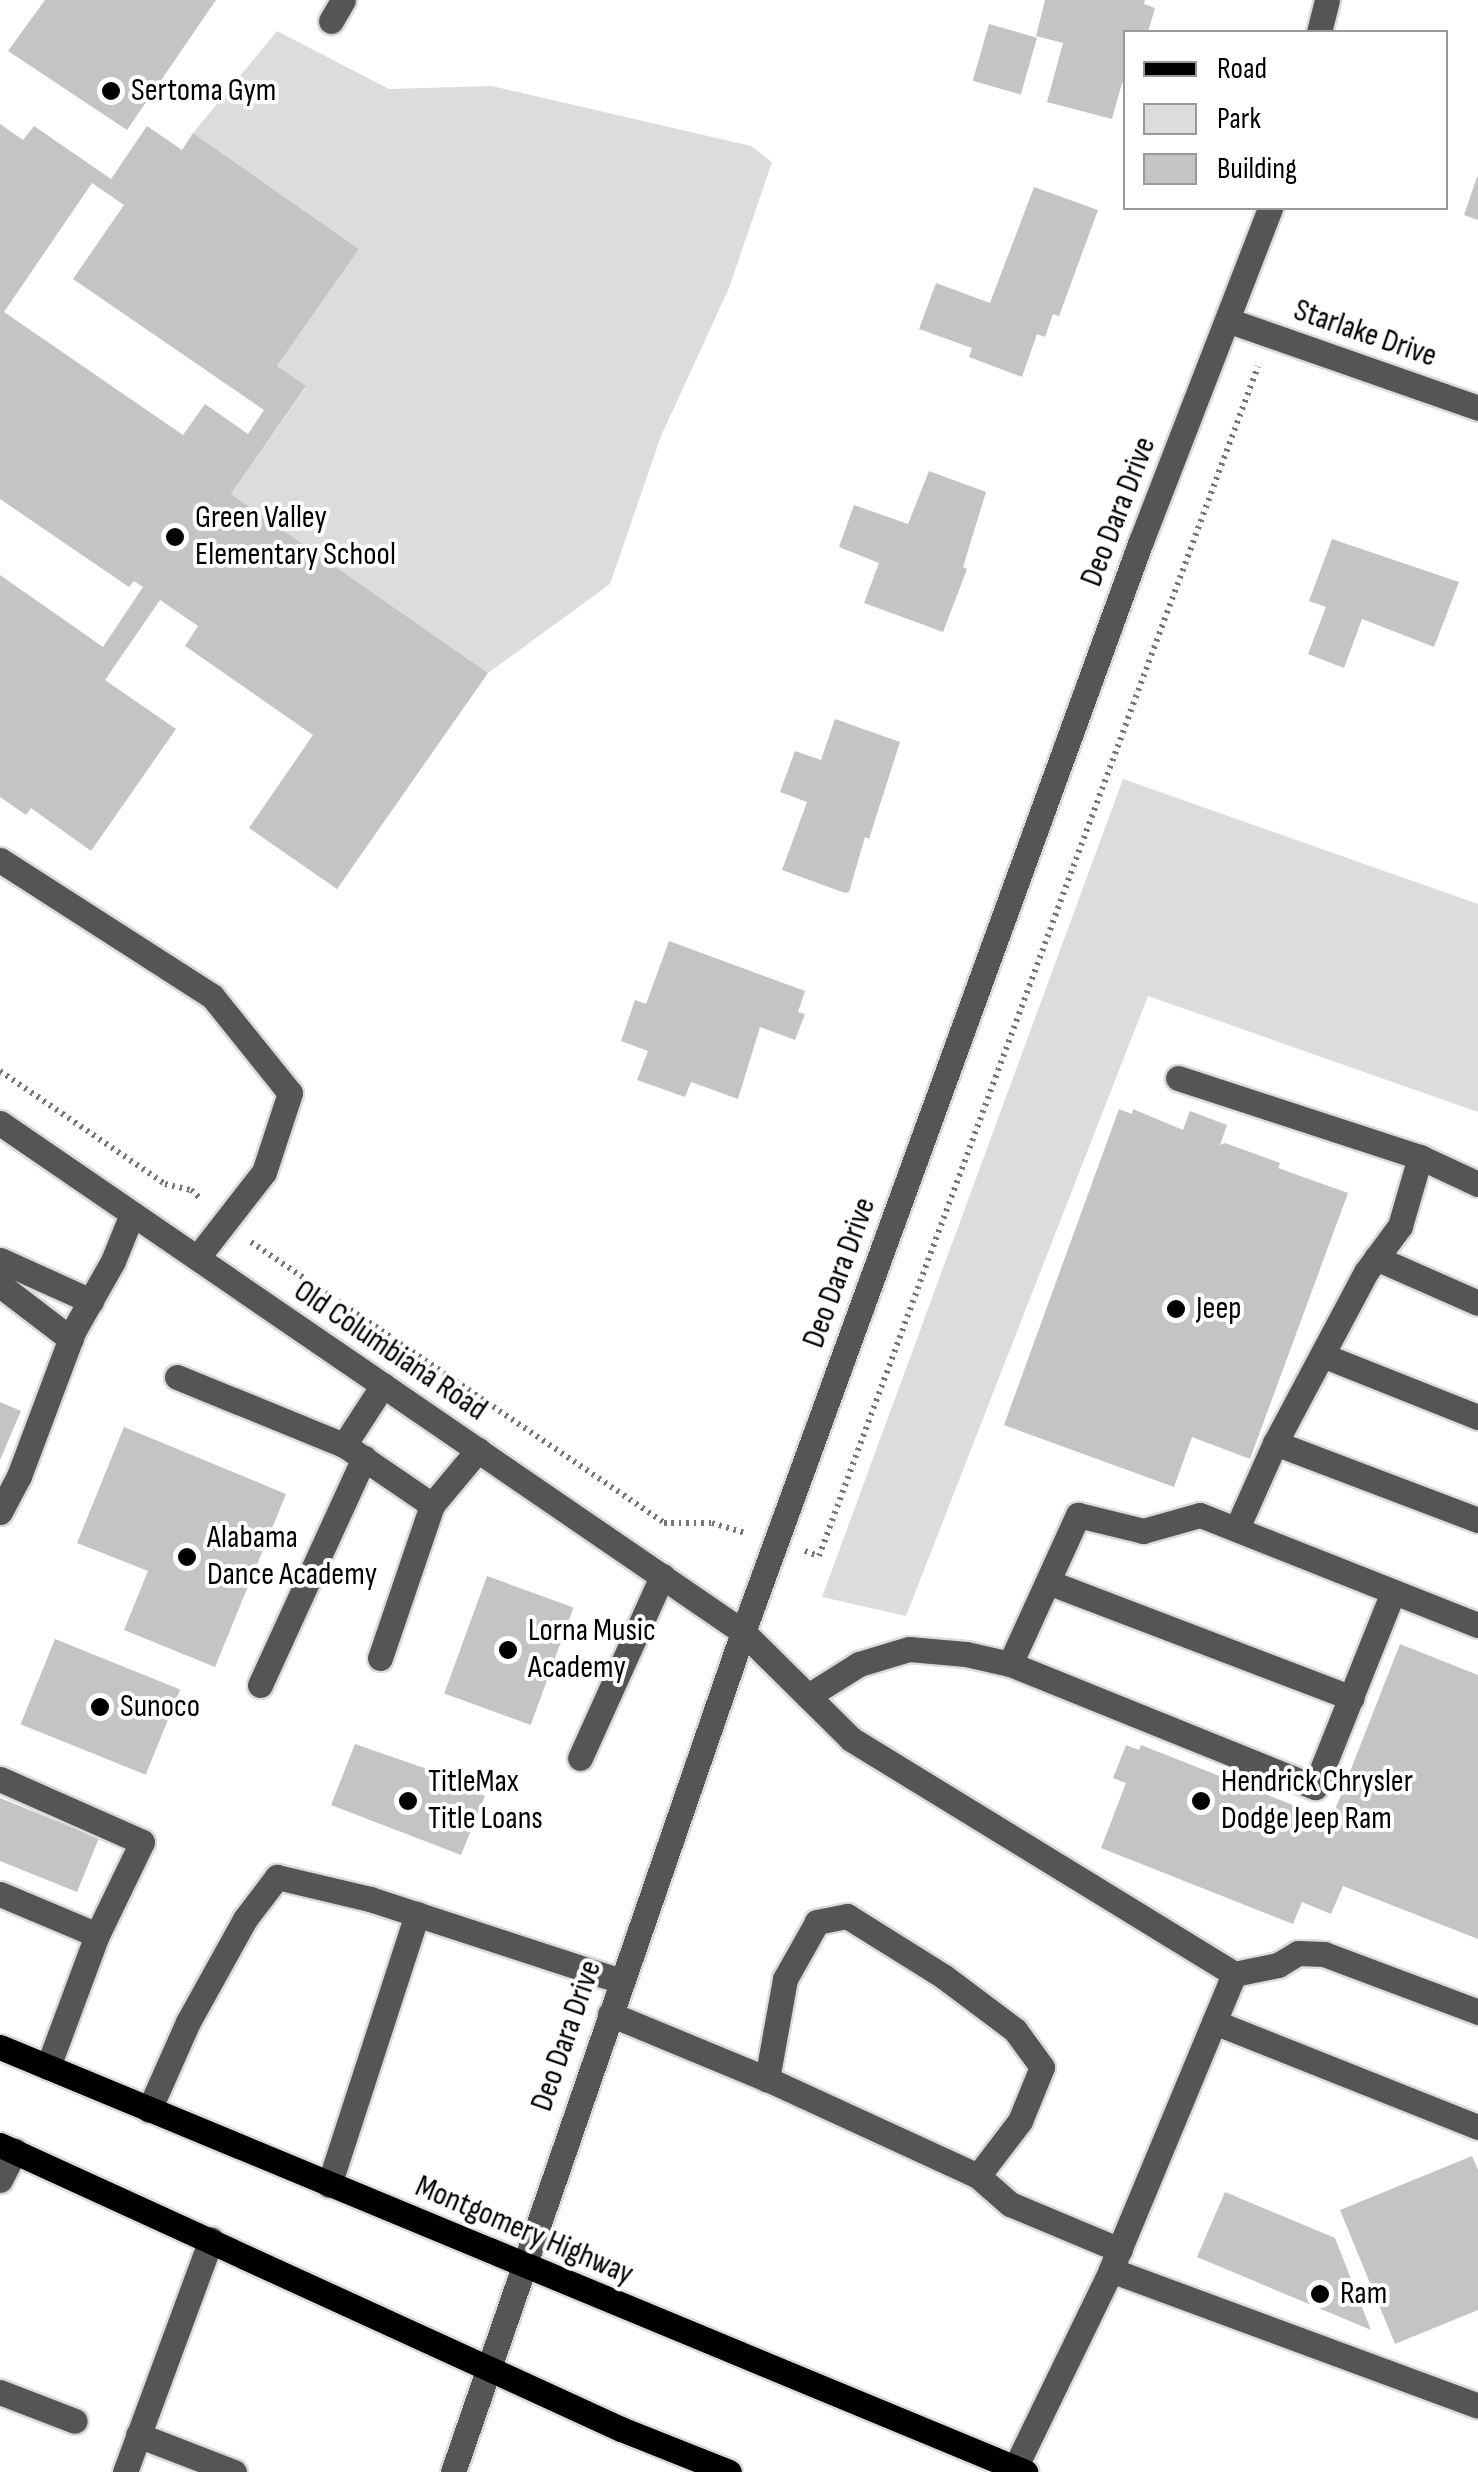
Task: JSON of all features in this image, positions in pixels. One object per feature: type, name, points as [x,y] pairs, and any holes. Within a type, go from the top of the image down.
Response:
[{"type":"main road","name":"Montgomery Highway","points":[[0,2047],[1020,2470]]},
{"type":"main road","points":[[7,2148],[621,2429],[729,2472]]},
{"type":"street","points":[[1320,30],[1327,0]]},
{"type":"street","name":"Deo Dara Drive","points":[[454,2472],[521,2265],[743,1632],[1141,542],[1230,321],[1269,210]]},
{"type":"street","name":"Starlake Drive","points":[[1230,321],[1478,408]]},
{"type":"street","points":[[0,860],[212,996],[290,1093],[264,1172],[197,1258]]},
{"type":"street","points":[[1178,1078],[1420,1157],[1478,1184]]},
{"type":"street","name":"Old Columbiana Road","points":[[0,1123],[743,1632],[851,1739],[1234,1974]]},
{"type":"street","points":[[1237,1528],[1275,1443],[1322,1355],[1376,1258],[1400,1226],[1420,1157]]},
{"type":"street","points":[[0,1512],[71,1339],[132,1214]]},
{"type":"street","points":[[1376,1258],[1478,1302]]},
{"type":"street","points":[[0,1260],[90,1302]]},
{"type":"street","points":[[0,1285],[71,1339]]},
{"type":"street","points":[[1322,1355],[1478,1417]]},
{"type":"street","points":[[176,1377],[354,1451],[432,1505]]},
{"type":"street","points":[[260,1685],[383,1386]]},
{"type":"street","points":[[1275,1443],[1478,1520]]},
{"type":"street","points":[[380,1658],[432,1505],[478,1450]]},
{"type":"street","points":[[1010,1664],[1078,1515],[1143,1531],[1200,1515],[1478,1625]]},
{"type":"street","points":[[580,1758],[662,1576]]},
{"type":"street","points":[[1048,1582],[1352,1698]]},
{"type":"street","points":[[808,1696],[859,1664],[909,1649],[966,1654],[1010,1664],[1316,1787],[1394,1592]]},
{"type":"street","points":[[0,1779],[142,1842],[97,1935],[48,2067]]},
{"type":"street","points":[[150,2110],[188,2022],[245,1918],[277,1877],[417,1914],[621,1980]]},
{"type":"street","points":[[0,1894],[97,1935]]},
{"type":"street","points":[[330,2185],[417,1914]]},
{"type":"street","points":[[767,2080],[785,1978],[817,1922],[847,1916],[944,1976],[1016,2030],[1042,2067],[1020,2121],[978,2176]]},
{"type":"street","points":[[1020,2470],[1116,2260],[1234,1974],[1278,1965],[1298,1953],[1324,1954],[1478,2012]]},
{"type":"street","points":[[610,2014],[978,2176],[1010,2204],[1116,2260],[1478,2406]]},
{"type":"street","points":[[1214,2022],[1478,2127]]},
{"type":"street","points":[[0,2180],[7,2148]]},
{"type":"street","points":[[125,2472],[212,2239]]},
{"type":"street","points":[[0,2392],[76,2421]]},
{"type":"street","points":[[138,2435],[234,2472]]},
{"type":"path","points":[[0,1071],[165,1184],[191,1190],[276,1264],[664,1523],[712,1523],[820,1556],[1269,334]]},
{"type":"green space","points":[[277,31],[389,89],[492,86],[751,146],[772,162],[729,288],[661,436],[610,584],[488,673],[231,494],[306,387],[277,366],[359,249],[193,133]]},
{"type":"green space","points":[[1123,779],[1478,904],[1478,1112],[1148,996],[906,1616],[822,1597]]},
{"type":"building","name":"Sertoma Gym","points":[[45,0],[216,0],[127,130],[8,51]]},
{"type":"building","points":[[1045,0],[1145,0],[1144,4],[1155,8],[1149,30],[1123,30],[1123,83],[1112,119],[1047,102],[1063,43],[1036,36]]},
{"type":"building","points":[[989,24],[1037,38],[1021,94],[973,81]]},
{"type":"building","name":"Green Valley Elementary School","points":[[0,124],[23,140],[34,126],[111,179],[147,126],[182,150],[193,133],[359,249],[277,366],[306,386],[231,494],[488,673],[337,889],[249,828],[313,735],[185,646],[198,626],[160,600],[105,680],[176,729],[91,851],[31,808],[26,815],[0,797],[0,575],[103,647],[143,587],[134,581],[129,587],[0,499]],"holes":[[[92,183],[124,205],[73,279],[264,410],[248,434],[205,404],[183,435],[4,312]]]},
{"type":"building","points":[[1478,177],[1478,220],[1464,215]]},
{"type":"building","points":[[1034,187],[1098,210],[1059,316],[1053,314],[1045,337],[1037,334],[1022,377],[969,357],[972,348],[919,329],[936,283],[990,303]]},
{"type":"building","points":[[929,471],[986,492],[963,567],[967,569],[943,632],[864,603],[879,563],[839,547],[854,505],[908,524]]},
{"type":"building","points":[[1332,539],[1459,582],[1434,647],[1362,619],[1344,668],[1308,654],[1326,607],[1309,601]]},
{"type":"building","points":[[835,719],[900,742],[869,839],[865,837],[849,892],[845,893],[782,870],[807,802],[780,792],[795,751],[821,760]]},
{"type":"building","points":[[669,941],[805,991],[798,1012],[805,1014],[795,1040],[760,1027],[738,1099],[691,1082],[685,1097],[637,1080],[648,1051],[621,1041],[635,1000],[646,1004]]},
{"type":"building","name":"Jeep","points":[[1119,1109],[1132,1114],[1133,1109],[1183,1130],[1190,1111],[1227,1125],[1220,1145],[1225,1143],[1280,1163],[1278,1168],[1348,1193],[1250,1459],[1192,1437],[1174,1487],[1004,1425]]},
{"type":"building","points":[[0,1402],[21,1411],[0,1460]]},
{"type":"building","name":"Alabama Dance Academy","points":[[124,1427],[286,1494],[215,1667],[124,1630],[148,1571],[77,1543]]},
{"type":"building","name":"Lorna Music Academy","points":[[487,1576],[573,1607],[531,1725],[444,1693]]},
{"type":"building","name":"Sunoco","points":[[55,1639],[180,1690],[146,1775],[21,1724]]},
{"type":"building","name":"Hendrick Chrysler Dodge Jeep Ram","points":[[1400,1644],[1478,1675],[1478,1939],[1343,1886],[1331,1914],[1302,1902],[1293,1924],[1101,1848],[1126,1783],[1113,1778],[1126,1745],[1139,1750],[1141,1745],[1331,1820]]},
{"type":"building","name":"TitleMax Title Loans","points":[[355,1744],[427,1769],[485,1796],[461,1855],[331,1805]]},
{"type":"building","points":[[0,1798],[99,1838],[77,1892],[0,1861]]},
{"type":"building","points":[[1472,2156],[1478,2170],[1478,2310],[1395,2344],[1340,2210]]},
{"type":"building","name":"Ram","points":[[1225,2192],[1335,2238],[1371,2330],[1197,2257]]},
{"type":"place","name":"Sertoma Gym","points":[[111,91]]},
{"type":"place","name":"Green Valley Elementary School","points":[[175,537]]},
{"type":"place","name":"Jeep","points":[[1176,1309]]},
{"type":"place","name":"Alabama Dance Academy","points":[[187,1557]]},
{"type":"place","name":"Lorna Music Academy","points":[[508,1650]]},
{"type":"place","name":"Sunoco","points":[[100,1707]]},
{"type":"place","name":"TitleMax Title Loans","points":[[408,1801]]},
{"type":"place","name":"Hendrick Chrysler Dodge Jeep Ram","points":[[1201,1801]]},
{"type":"place","name":"Ram","points":[[1320,2294]]}]
